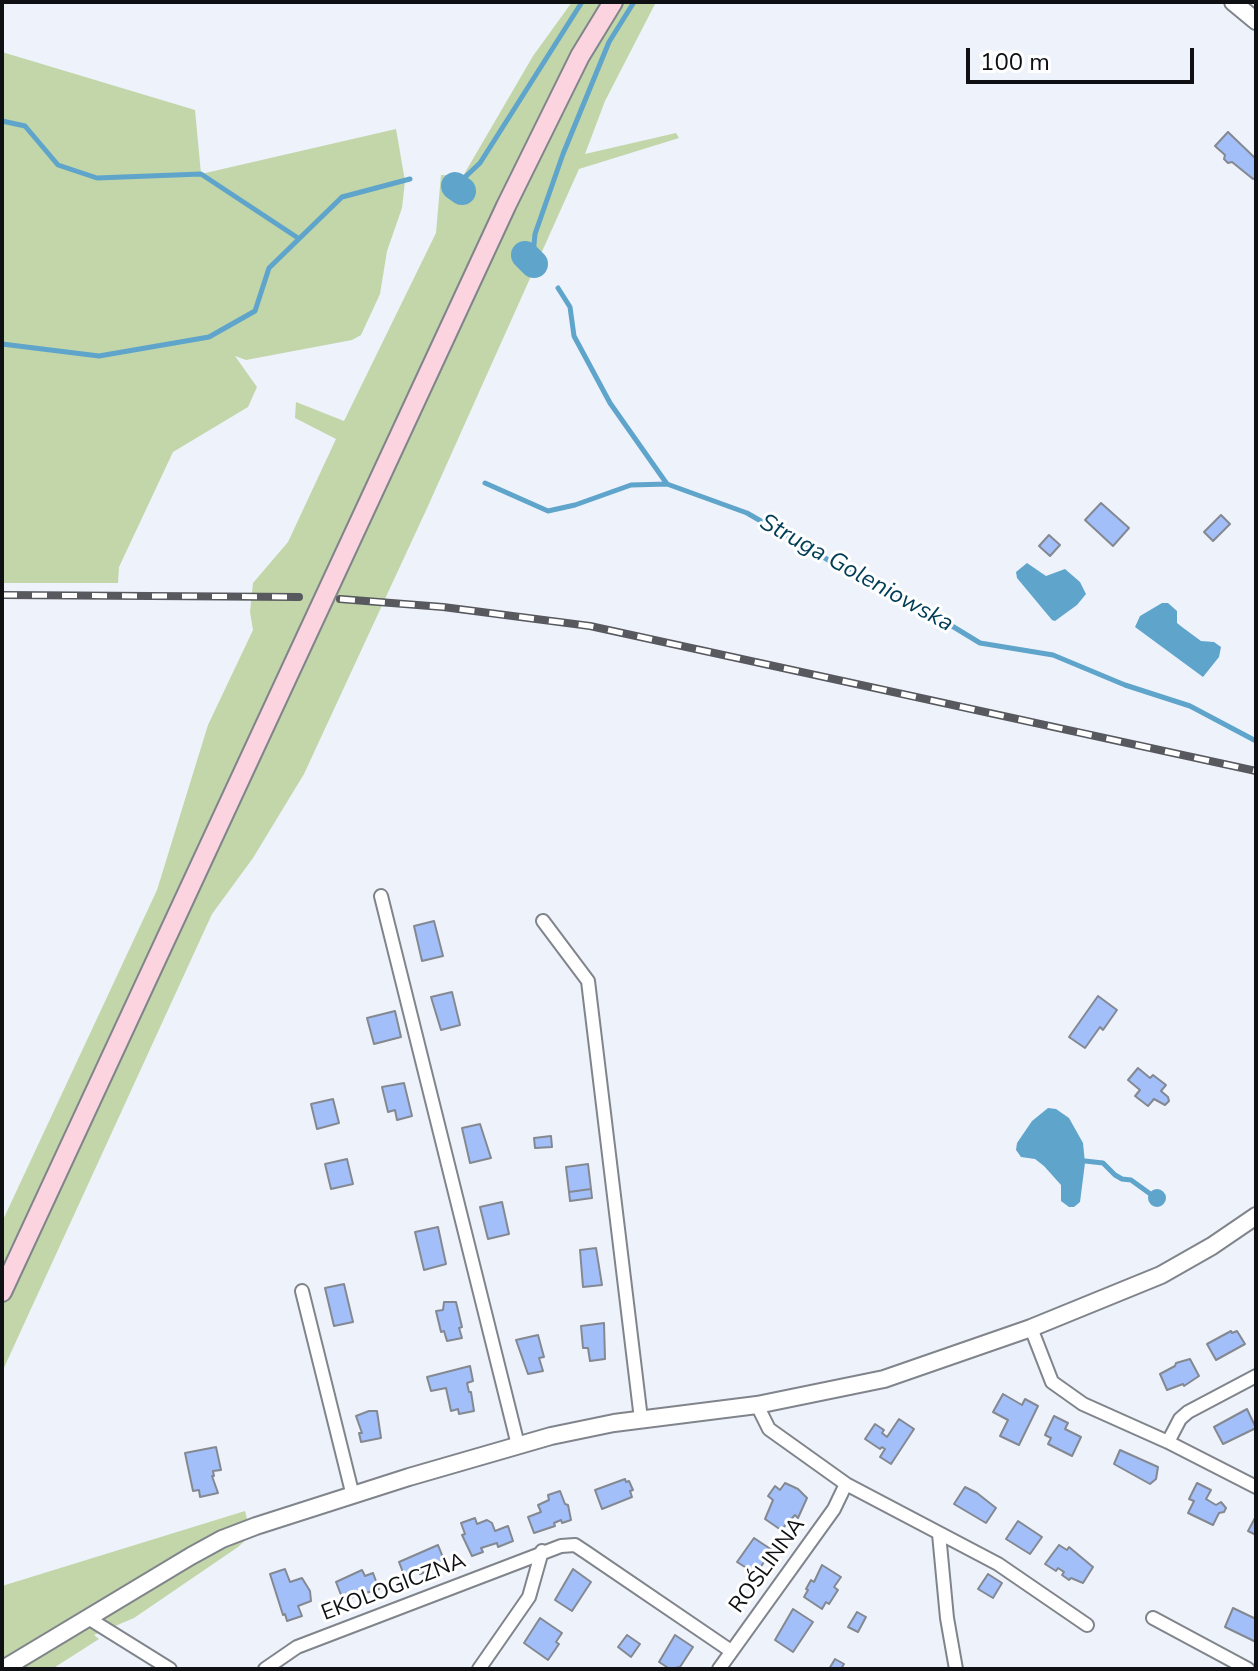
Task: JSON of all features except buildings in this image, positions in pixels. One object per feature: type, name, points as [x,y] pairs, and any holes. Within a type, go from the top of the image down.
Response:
[{"type":"main road","points":[[2,1292],[506,206],[580,56],[613,2]]},
{"type":"street","points":[[1233,2],[1256,21]]},
{"type":"street","points":[[381,896],[518,1445]]},
{"type":"street","points":[[543,921],[588,981],[641,1419]]},
{"type":"street","points":[[3,1669],[222,1539],[256,1526],[409,1477],[565,1433],[641,1419],[757,1405],[884,1379],[1031,1328],[1161,1275],[1256,1216]]},
{"type":"street","points":[[302,1291],[353,1496]]},
{"type":"street","points":[[1031,1328],[1052,1382],[1083,1404],[1168,1442],[1256,1487]]},
{"type":"street","points":[[1168,1442],[1180,1419],[1188,1412],[1256,1376]]},
{"type":"street","points":[[757,1405],[769,1429],[846,1484],[998,1564],[1087,1625]]},
{"type":"street","name":"ROŚLINNA","points":[[719,1669],[834,1509],[846,1484]]},
{"type":"street","points":[[939,1534],[947,1618],[956,1669]]},
{"type":"street","name":"EKOLOGICZNA","points":[[265,1669],[297,1647],[542,1551],[575,1545],[731,1651]]},
{"type":"street","points":[[479,1669],[529,1597],[542,1551]]},
{"type":"street","points":[[88,1618],[170,1669]]},
{"type":"street","points":[[1153,1618],[1248,1669]]},
{"type":"green space","points":[[572,2],[656,2],[605,101],[585,154],[676,133],[679,138],[579,169],[304,774],[253,858],[212,914],[2,1372],[2,1222],[157,890],[208,725],[253,630],[250,612],[253,583],[288,542],[336,439],[295,418],[296,402],[344,421],[436,233],[441,175],[463,176],[533,56]]},
{"type":"green space","points":[[2,52],[195,110],[201,174],[396,129],[405,181],[402,208],[387,251],[380,294],[361,335],[352,340],[246,360],[235,356],[257,387],[248,407],[173,452],[119,567],[118,583],[2,583]]},
{"type":"green space","points":[[245,1511],[251,1535],[134,1618],[94,1635],[99,1639],[52,1669],[2,1669],[2,1586]]},
{"type":"water","points":[[1027,563],[1046,576],[1065,569],[1080,582],[1086,594],[1077,605],[1055,621],[1052,620],[1017,578],[1016,572]]},
{"type":"water","points":[[1162,603],[1168,603],[1177,611],[1177,623],[1182,627],[1201,641],[1214,642],[1221,647],[1219,657],[1203,677],[1135,627],[1140,616]]},
{"type":"water","points":[[1048,1108],[1056,1109],[1069,1118],[1083,1143],[1085,1163],[1080,1202],[1074,1207],[1061,1201],[1061,1185],[1044,1166],[1035,1159],[1021,1157],[1016,1150],[1017,1143],[1032,1121]]},
{"type":"water","points":[[1157,1189],[1166,1198],[1157,1207],[1148,1198]]},
{"type":"waterway","points":[[459,188],[462,180],[480,163],[582,2]]},
{"type":"waterway","points":[[529,259],[563,154],[609,42],[634,2]]},
{"type":"waterway","points":[[2,121],[25,126],[58,165],[97,178],[201,174],[298,238]]},
{"type":"waterway","name":"Struga Goleniowska","points":[[2,344],[99,356],[209,337],[255,311],[269,268],[342,197],[410,179]]},
{"type":"waterway","name":"Struga Goleniowska","points":[[455,186],[462,191]]},
{"type":"waterway","name":"Struga Goleniowska","points":[[525,255],[534,264]]},
{"type":"waterway","name":"Struga Goleniowska","points":[[558,288],[570,307],[574,336],[610,403],[667,484],[747,513],[849,572],[906,598],[980,643],[1053,655],[1125,685],[1190,706],[1256,741]]},
{"type":"waterway","points":[[485,483],[548,511],[631,485],[667,484]]},
{"type":"waterway","points":[[1085,1161],[1103,1163],[1115,1175],[1131,1180],[1149,1193]]},
{"type":"railway","points":[[2,595],[299,597]]},
{"type":"railway","points":[[340,599],[443,607],[590,626],[1256,771]]}]
